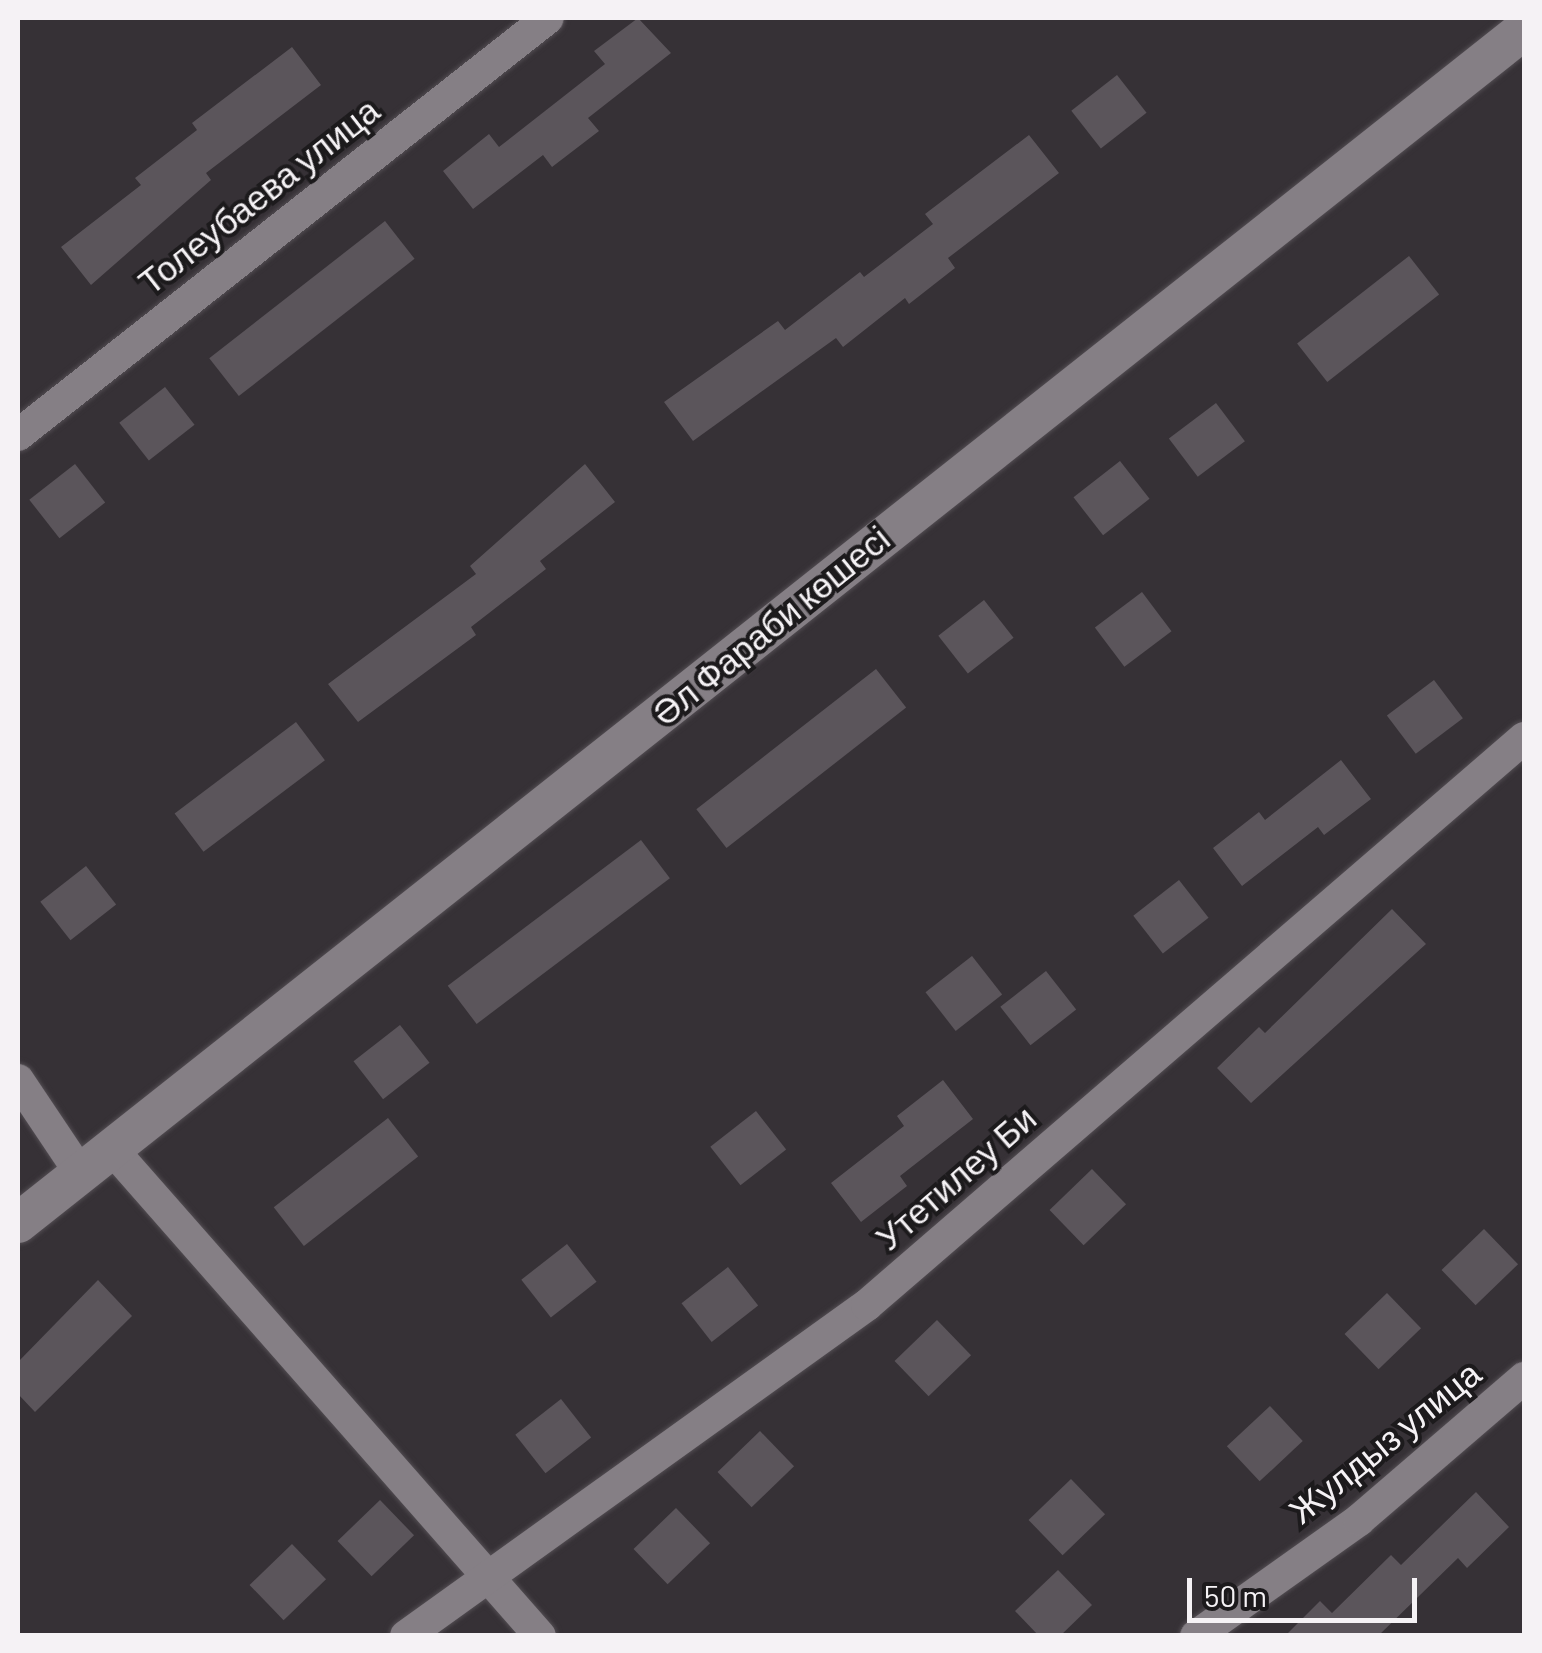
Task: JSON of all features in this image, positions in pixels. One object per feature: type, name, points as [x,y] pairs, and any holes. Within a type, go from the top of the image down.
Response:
[{"type":"street","name":"Толеубаева улица","points":[[18,435],[548,18]]},
{"type":"street","name":"Әл Фараби көшесі","points":[[18,1223],[1524,30]]},
{"type":"street","name":"Утетилеу Би","points":[[406,1636],[868,1304],[1524,738]]},
{"type":"street","points":[[18,1080],[81,1174]]},
{"type":"street","points":[[112,1149],[540,1636]]},
{"type":"street","name":"Жулдыз улица","points":[[1196,1636],[1359,1520],[1524,1378]]},
{"type":"building","points":[[638,18],[671,53],[588,118],[599,131],[552,167],[543,155],[473,209],[443,171],[489,134],[499,147],[605,64],[594,51]]},
{"type":"building","points":[[292,47],[321,85],[206,173],[211,180],[91,285],[61,247],[141,185],[135,178],[197,130],[192,123]]},
{"type":"building","points":[[1117,75],[1147,113],[1101,149],[1071,111]]},
{"type":"building","points":[[1029,135],[1059,173],[948,258],[955,268],[909,304],[905,298],[843,347],[836,338],[693,441],[664,402],[778,321],[785,330],[860,272],[864,277],[933,224],[925,214]]},
{"type":"building","points":[[385,221],[415,259],[239,396],[209,358]]},
{"type":"building","points":[[1409,256],[1439,295],[1327,382],[1297,343]]},
{"type":"building","points":[[165,387],[195,425],[149,461],[119,423]]},
{"type":"building","points":[[1216,403],[1245,441],[1198,477],[1169,439]]},
{"type":"building","points":[[1120,461],[1150,499],[1103,535],[1074,497]]},
{"type":"building","points":[[75,464],[105,503],[59,538],[29,500]]},
{"type":"building","points":[[585,464],[615,502],[540,561],[546,569],[471,627],[476,635],[358,722],[328,684],[476,574],[470,566]]},
{"type":"building","points":[[1142,592],[1171,631],[1124,667],[1095,628]]},
{"type":"building","points":[[984,600],[1014,638],[968,674],[938,636]]},
{"type":"building","points":[[876,669],[906,708],[727,848],[696,809]]},
{"type":"building","points":[[1434,680],[1463,718],[1416,754],[1387,716]]},
{"type":"building","points":[[296,722],[325,760],[203,852],[175,813]]},
{"type":"building","points":[[1341,760],[1371,799],[1324,835],[1318,827],[1242,886],[1213,848],[1259,812],[1265,820]]},
{"type":"building","points":[[641,840],[670,878],[477,1024],[448,986]]},
{"type":"building","points":[[86,866],[116,905],[70,940],[40,902]]},
{"type":"building","points":[[1179,880],[1209,918],[1163,954],[1133,916]]},
{"type":"building","points":[[1392,909],[1426,944],[1251,1103],[1217,1068],[1259,1027],[1265,1033]]},
{"type":"building","points":[[972,956],[1002,995],[956,1031],[926,992]]},
{"type":"building","points":[[1046,971],[1076,1010],[1030,1045],[1000,1007]]},
{"type":"building","points":[[400,1025],[430,1063],[383,1099],[354,1061]]},
{"type":"building","points":[[943,1080],[973,1119],[900,1176],[907,1186],[861,1222],[831,1183],[904,1126],[897,1116]]},
{"type":"building","points":[[756,1111],[786,1150],[740,1185],[710,1147]]},
{"type":"building","points":[[388,1118],[418,1157],[304,1246],[274,1207]]},
{"type":"building","points":[[1092,1169],[1126,1204],[1084,1245],[1050,1210]]},
{"type":"building","points":[[1484,1229],[1518,1264],[1476,1305],[1442,1270]]},
{"type":"building","points":[[567,1244],[597,1282],[551,1318],[521,1280]]},
{"type":"building","points":[[728,1267],[758,1306],[712,1342],[682,1303]]},
{"type":"building","points":[[98,1280],[132,1316],[35,1412],[18,1394],[18,1362]]},
{"type":"building","points":[[1387,1293],[1421,1328],[1379,1369],[1345,1334]]},
{"type":"building","points":[[937,1320],[971,1355],[929,1396],[895,1361]]},
{"type":"building","points":[[561,1399],[591,1438],[545,1473],[515,1435]]},
{"type":"building","points":[[1270,1406],[1303,1441],[1260,1481],[1227,1446]]},
{"type":"building","points":[[760,1431],[794,1466],[752,1507],[718,1472]]},
{"type":"building","points":[[1071,1479],[1105,1514],[1063,1555],[1029,1520]]},
{"type":"building","points":[[1476,1492],[1509,1527],[1467,1568],[1458,1558],[1378,1636],[1285,1636],[1320,1601],[1332,1613],[1391,1555],[1401,1565]]},
{"type":"building","points":[[380,1500],[414,1535],[372,1576],[338,1541]]},
{"type":"building","points":[[676,1508],[710,1543],[668,1584],[634,1549]]},
{"type":"building","points":[[292,1544],[326,1579],[284,1620],[250,1585]]},
{"type":"building","points":[[1058,1570],[1092,1605],[1060,1636],[1039,1636],[1015,1611]]}]
